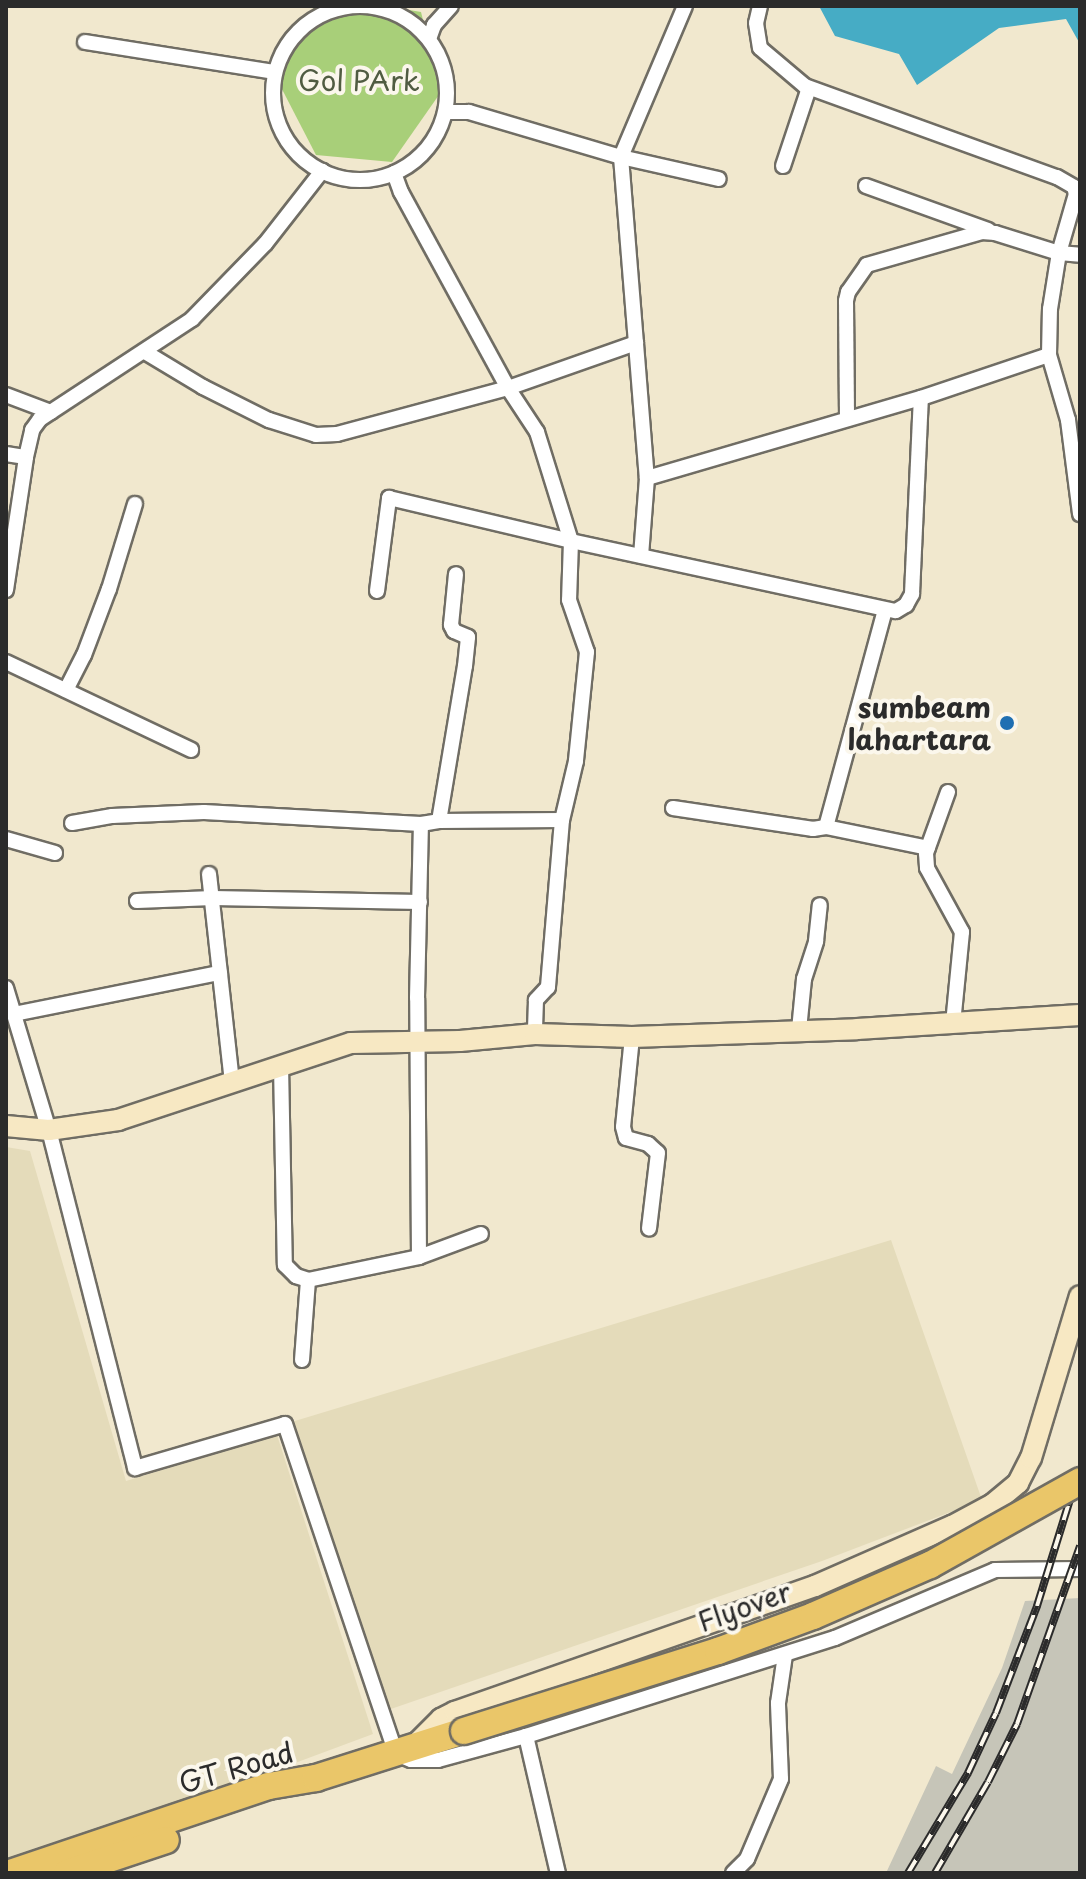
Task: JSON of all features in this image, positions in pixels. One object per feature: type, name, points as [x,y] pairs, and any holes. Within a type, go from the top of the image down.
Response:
[{"type":"highway","name":"Flyover","points":[[316,1778],[718,1651],[813,1616],[930,1565],[1080,1481]]},
{"type":"highway","name":"GT Road","points":[[67,1873],[96,1868],[280,1800],[316,1778]]},
{"type":"highway","name":"GT Road","points":[[10,1873],[269,1786],[316,1778]]},
{"type":"street","points":[[355,6],[383,9],[409,21],[429,39],[442,62],[448,87],[446,112],[428,149],[394,173],[370,180],[345,179],[322,171],[302,158],[282,129],[273,96],[275,72],[294,36],[327,9],[355,6]]},
{"type":"street","points":[[429,39],[434,25],[451,6]]},
{"type":"street","points":[[641,556],[647,478],[621,157],[685,6]]},
{"type":"street","points":[[760,6],[756,23],[760,48],[785,72],[809,88],[1067,181],[1074,187],[1076,204],[1059,253],[1050,309],[1049,355],[1068,420],[1080,514]]},
{"type":"street","points":[[85,42],[275,72]]},
{"type":"street","points":[[783,166],[809,88]]},
{"type":"street","points":[[446,112],[469,112],[621,157],[719,179]]},
{"type":"street","points":[[6,590],[32,430],[51,412],[192,319],[227,285],[322,171]]},
{"type":"street","points":[[394,173],[401,192],[508,388],[537,432],[571,541],[569,600],[587,652],[576,761],[562,820],[548,987],[536,1000],[535,1034]]},
{"type":"street","points":[[866,186],[995,233],[1059,253],[1080,255]]},
{"type":"street","points":[[847,419],[846,301],[855,279],[867,265],[971,235],[995,233]]},
{"type":"street","points":[[145,352],[203,387],[269,420],[316,435],[361,429],[508,388],[636,343]]},
{"type":"street","points":[[647,478],[921,398],[1049,355]]},
{"type":"street","points":[[6,395],[51,412]]},
{"type":"street","points":[[377,591],[389,498],[885,610],[902,608],[912,594],[921,398]]},
{"type":"street","points":[[6,454],[26,457]]},
{"type":"street","points":[[66,690],[84,655],[135,504]]},
{"type":"street","points":[[439,821],[468,641],[466,635],[452,629],[456,574]]},
{"type":"street","points":[[826,827],[885,610]]},
{"type":"street","points":[[6,662],[191,750]]},
{"type":"street","points":[[948,792],[928,848],[927,868],[962,932],[953,1023]]},
{"type":"street","points":[[673,808],[813,829],[826,827],[928,848]]},
{"type":"street","points":[[72,823],[112,816],[204,812],[421,824],[439,821],[562,820]]},
{"type":"street","points":[[419,1257],[421,824]]},
{"type":"street","points":[[6,839],[55,853]]},
{"type":"street","points":[[209,874],[232,1084]]},
{"type":"street","points":[[137,901],[213,898],[420,902]]},
{"type":"street","points":[[799,1030],[804,979],[816,941],[820,905]]},
{"type":"street","points":[[14,1014],[220,973]]},
{"type":"street","points":[[6,988],[49,1130],[135,1468],[285,1424],[404,1751],[411,1760],[438,1760],[526,1736],[785,1655],[835,1638],[995,1570],[1080,1569]]},
{"type":"street","points":[[6,1126],[49,1130],[118,1120],[351,1043],[535,1034],[632,1037],[1080,1015]]},
{"type":"street","points":[[632,1037],[623,1132],[630,1140],[652,1146],[658,1153],[649,1228]]},
{"type":"street","points":[[281,1065],[284,1253],[290,1272],[308,1280],[419,1257],[481,1234]]},
{"type":"street","points":[[302,1360],[308,1280]]},
{"type":"street","points":[[404,1751],[441,1719],[455,1712],[849,1572],[933,1535],[993,1504],[1018,1483],[1031,1458],[1056,1385],[1080,1296]]},
{"type":"street","points":[[933,1535],[954,1588]]},
{"type":"street","points":[[733,1873],[747,1859],[781,1779],[778,1703],[785,1655]]},
{"type":"street","points":[[526,1736],[558,1873]]},
{"type":"shaded area","points":[[6,1147],[30,1151],[126,1481],[277,1435],[373,1734],[98,1836],[6,1865]]},
{"type":"shaded area","points":[[891,1240],[982,1500],[822,1561],[388,1710],[285,1424]]},
{"type":"shaded area","points":[[1080,1598],[1080,1873],[886,1873],[936,1766],[952,1774],[1002,1668],[1025,1601]]},
{"type":"green space","name":"Gol PArk","points":[[315,6],[386,6],[421,12],[441,92],[392,162],[316,155],[270,66]]},
{"type":"water","points":[[819,6],[1080,6],[1080,44],[1066,19],[999,28],[917,85],[899,54],[835,36]]},
{"type":"railway","points":[[908,1873],[968,1773],[996,1713],[1037,1606],[1080,1467]]},
{"type":"railway","points":[[935,1873],[988,1782],[1017,1724],[1080,1546]]},
{"type":"place","name":"sumbeam lahartara","points":[[1007,723]]}]
